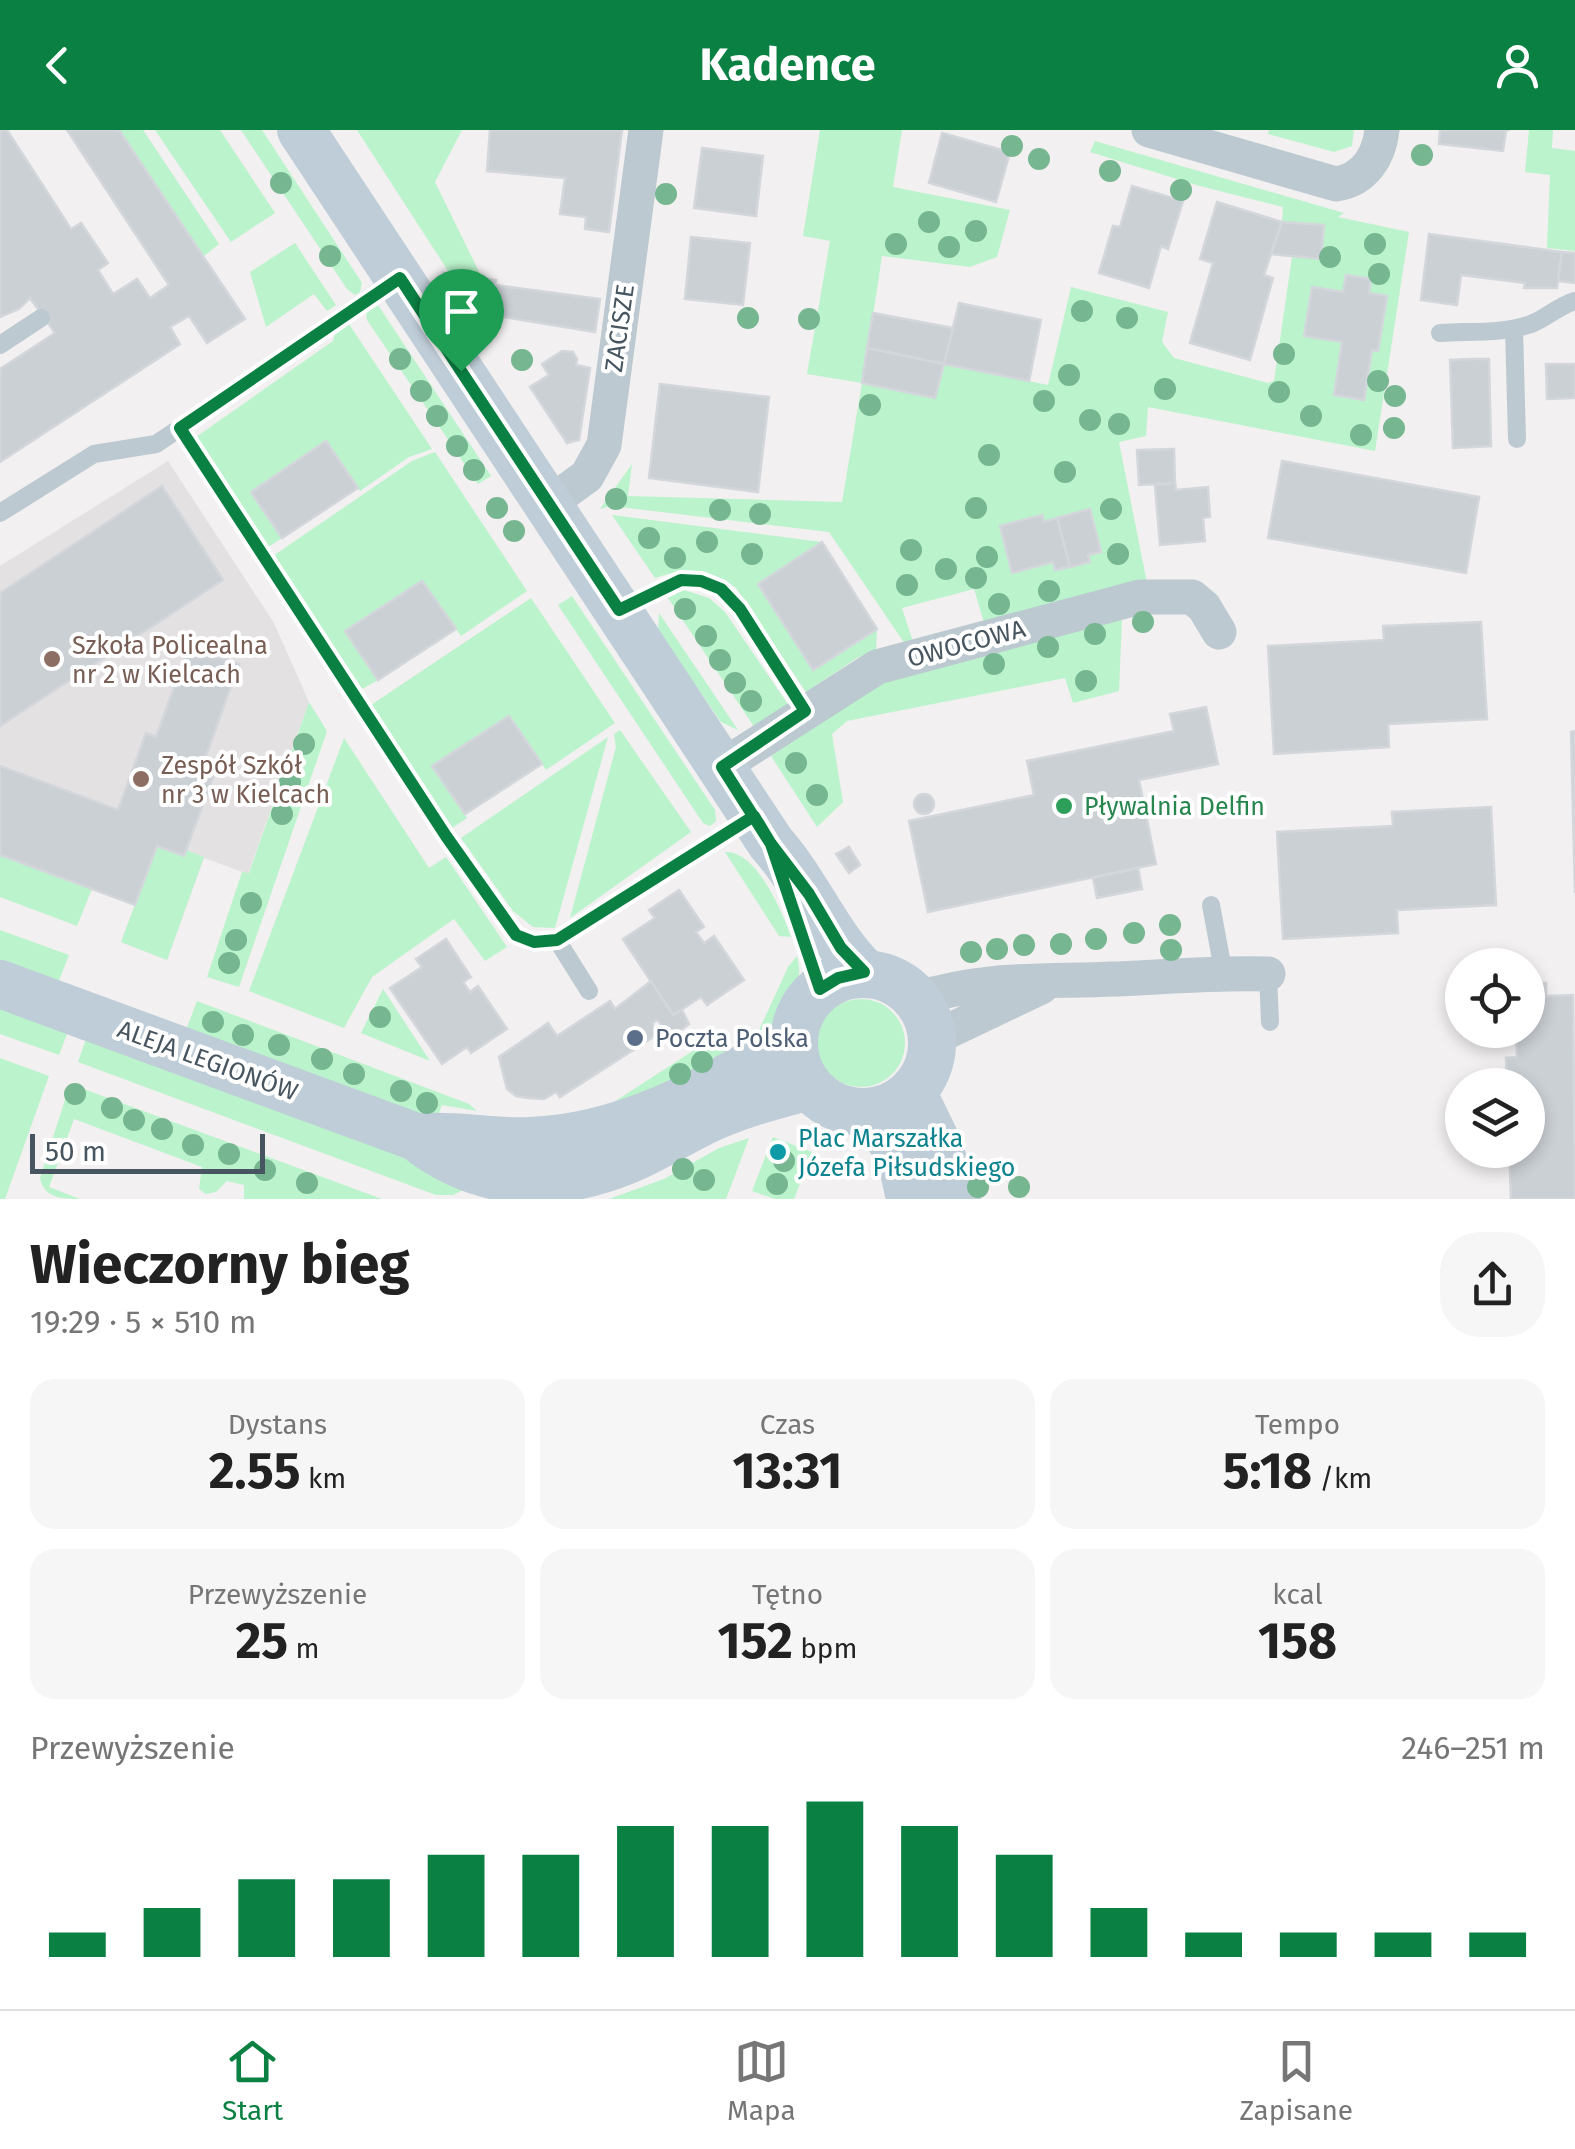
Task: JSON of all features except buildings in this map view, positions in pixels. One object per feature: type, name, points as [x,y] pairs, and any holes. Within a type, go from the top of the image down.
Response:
[{"type":"street","points":[[301,130],[762,830],[809,894],[841,948],[864,972],[900,984],[924,1019],[930,1058],[924,1076],[912,1092],[892,1106],[869,1112],[846,1110],[826,1101],[808,1086],[797,1065],[793,1041],[806,1003],[820,989],[838,978],[864,972]]},
{"type":"street","name":"ZACISZE","points":[[550,503],[586,476],[604,445],[646,130]]},
{"type":"street","points":[[1150,130],[1336,184],[1356,178],[1370,165],[1379,149],[1382,130]]},
{"type":"street","name":"OWOCOWA","points":[[722,767],[878,667],[1140,597],[1192,597],[1219,632]]},
{"type":"street","points":[[762,830],[820,989]]},
{"type":"street","points":[[924,1019],[1056,981],[1268,974]]},
{"type":"street","name":"ALEJA LEGIONÓW","points":[[0,984],[416,1137],[442,1158],[526,1162],[575,1176],[614,1165],[720,1114],[808,1086]]},
{"type":"street","name":"ALEJA LEGIONÓW","points":[[526,1162],[683,1103],[793,1041]]},
{"type":"street","points":[[912,1092],[936,1141],[956,1199]]},
{"type":"street","points":[[869,1112],[900,1152],[910,1199]]},
{"type":"lane","points":[[0,512],[94,454],[156,444],[400,278]]},
{"type":"lane","points":[[1440,332],[1514,330],[1575,301]]},
{"type":"lane","points":[[0,345],[41,318]]},
{"type":"lane","points":[[1514,330],[1517,439]]},
{"type":"lane","points":[[180,428],[446,836],[516,935],[534,942],[557,940],[762,830]]},
{"type":"lane","points":[[619,610],[681,580],[701,581],[721,589],[740,609],[805,711]]},
{"type":"lane","points":[[1211,905],[1224,975]]},
{"type":"lane","points":[[557,940],[590,991]]},
{"type":"lane","points":[[1268,974],[1270,1022]]},
{"type":"shaded area","name":"Zespół Szkół nr 3 w Kielcach","points":[[168,461],[274,623],[309,702],[248,874],[204,858],[167,960],[121,942],[135,905],[0,855],[0,566]]},
{"type":"green space","points":[[119,130],[143,130],[219,244],[204,256]]},
{"type":"green space","points":[[155,130],[220,130],[275,213],[231,242]]},
{"type":"green space","points":[[241,130],[262,130],[362,283],[360,292],[355,295],[347,289]]},
{"type":"green space","points":[[357,130],[462,130],[435,182],[482,278],[450,274]]},
{"type":"green space","points":[[820,130],[902,130],[893,187],[1010,210],[997,257],[970,267],[882,256],[863,382],[935,398],[944,364],[1048,385],[1071,287],[1168,312],[1162,342],[1174,358],[1268,383],[1274,381],[1292,257],[1282,222],[1283,207],[1090,152],[1095,141],[1344,213],[1338,217],[1409,232],[1375,451],[1148,407],[1146,436],[1119,442],[1148,588],[985,626],[974,589],[902,608],[914,645],[907,647],[829,532],[611,506],[600,509],[632,464],[628,496],[842,502],[862,383],[807,374],[830,241],[803,236]]},
{"type":"green space","points":[[1269,130],[1354,130],[1352,146],[1334,152],[1268,134]]},
{"type":"green space","points":[[1529,130],[1553,130],[1552,148],[1575,151],[1575,251],[1547,248],[1550,175],[1525,172]]},
{"type":"green space","points":[[295,243],[336,305],[327,311],[314,294],[266,327],[250,272]]},
{"type":"green space","points":[[378,305],[491,476],[478,484],[367,320],[366,310]]},
{"type":"green space","points":[[347,321],[432,449],[409,457],[360,491],[326,441],[251,492],[282,538],[268,547],[196,437],[333,341],[336,329]]},
{"type":"green space","points":[[435,452],[527,591],[461,636],[422,581],[346,631],[378,680],[362,689],[273,556],[412,461]]},
{"type":"green space","points":[[612,515],[822,542],[758,584],[813,670],[877,629],[876,650],[806,692],[736,588],[716,576],[697,571],[655,578]]},
{"type":"green space","points":[[684,590],[709,598],[725,612],[789,706],[755,728],[668,598]]},
{"type":"green space","points":[[572,596],[715,810],[716,821],[710,826],[703,823],[558,605]]},
{"type":"green space","points":[[531,598],[615,723],[546,770],[509,717],[433,766],[467,818],[452,828],[371,705]]},
{"type":"green space","points":[[659,613],[738,730],[721,722],[658,631]]},
{"type":"green space","points":[[1122,618],[1119,691],[1073,703],[1065,678],[847,721],[832,734],[843,802],[817,827],[771,756],[873,684]]},
{"type":"green space","points":[[309,702],[327,731],[239,987],[207,977],[242,872],[249,873]]},
{"type":"green space","points":[[620,730],[691,832],[570,918],[616,747],[614,734]]},
{"type":"green space","points":[[608,737],[555,928],[533,927],[513,911],[461,838]]},
{"type":"green space","points":[[344,738],[429,868],[446,857],[507,947],[485,961],[454,919],[372,977],[344,1028],[249,991]]},
{"type":"green space","points":[[157,846],[204,857],[167,960],[121,942]]},
{"type":"green space","points":[[725,852],[736,854],[757,871],[791,937],[779,936]]},
{"type":"green space","points":[[0,855],[92,889],[77,926],[0,897]]},
{"type":"green space","points":[[0,930],[69,955],[58,983],[0,962]]},
{"type":"green space","points":[[797,956],[798,981],[790,1004],[755,1039],[788,967]]},
{"type":"green space","points":[[383,989],[430,1061],[361,1033]]},
{"type":"green space","points":[[861,999],[892,1012],[905,1043],[892,1074],[861,1087],[830,1074],[817,1043],[830,1012]]},
{"type":"green space","points":[[197,1001],[469,1104],[477,1111],[442,1105],[436,1120],[186,1030]]},
{"type":"green space","points":[[0,1004],[69,1029],[59,1055],[0,1034]]},
{"type":"green space","points":[[87,1036],[424,1165],[467,1188],[453,1195],[436,1195],[78,1062]]},
{"type":"green space","points":[[702,1045],[721,1046],[729,1054],[662,1098],[600,1111]]},
{"type":"green space","points":[[0,1058],[49,1076],[5,1199],[0,1199]]},
{"type":"green space","points":[[70,1084],[382,1199],[244,1199],[244,1185],[227,1181],[216,1192],[206,1194],[199,1189],[202,1167],[74,1119],[49,1187],[80,1199],[55,1196],[45,1190],[40,1178]]},
{"type":"green space","points":[[773,1137],[812,1152],[794,1199],[775,1199],[752,1191]]},
{"type":"green space","points":[[749,1138],[726,1199],[609,1199],[664,1179],[719,1148]]},
{"type":"place","name":"Szkoła Policealna nr 2 w Kielcach","points":[[52,659]]},
{"type":"place","name":"Zespół Szkół nr 3 w Kielcach","points":[[141,779]]},
{"type":"place","name":"Pływalnia Delfin","points":[[1064,806]]},
{"type":"place","name":"Poczta Polska","points":[[635,1038]]},
{"type":"place","name":"Plac Marszałka Józefa Piłsudskiego","points":[[778,1152]]},
{"type":"route","points":[[400,278],[461,371],[619,610],[681,580],[701,581],[721,589],[740,609],[805,711],[722,767],[841,948],[864,972],[838,978],[820,989],[771,844],[754,816],[557,940],[534,942],[516,935],[446,836],[180,428],[400,278]]}]
